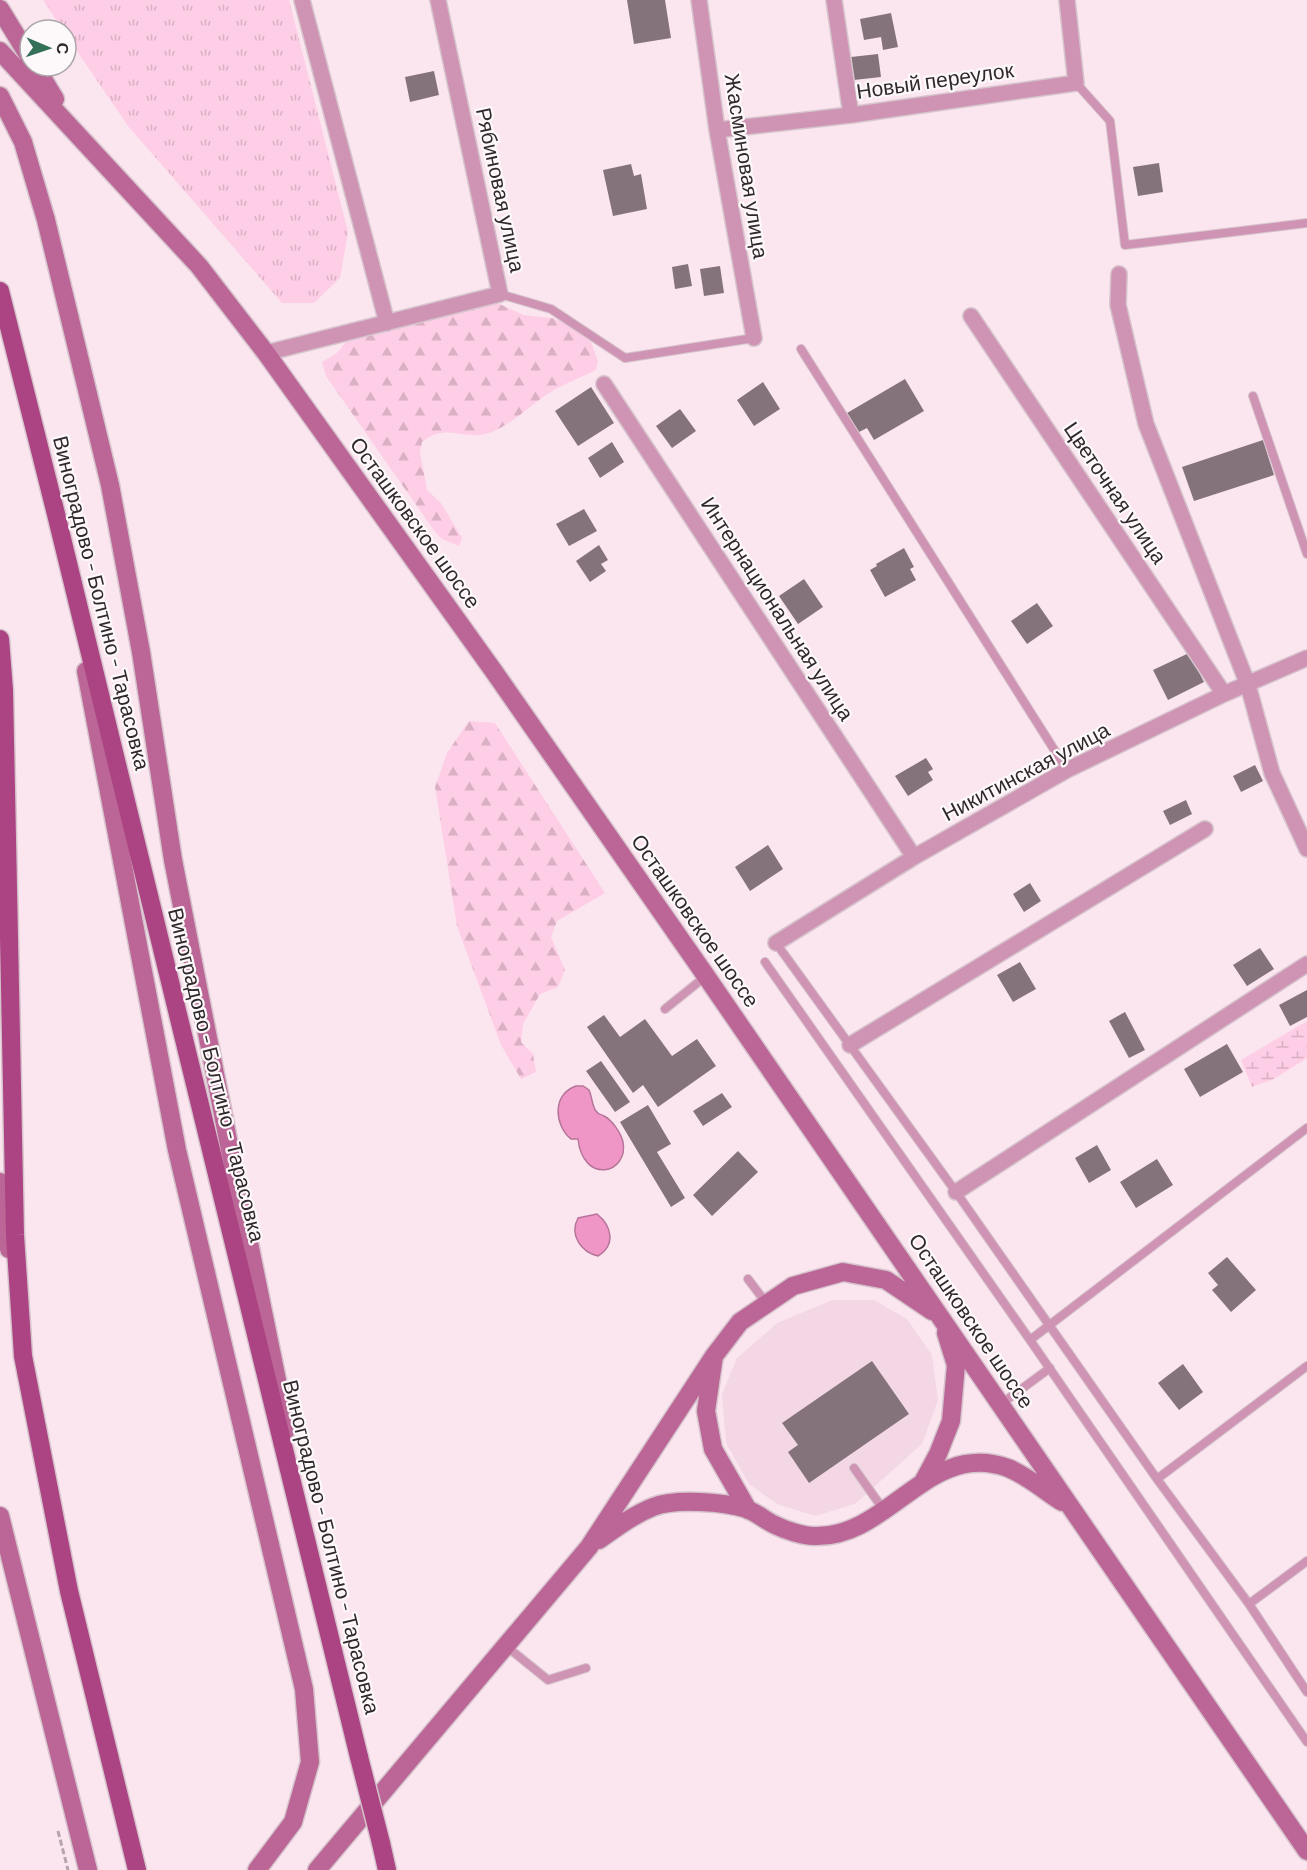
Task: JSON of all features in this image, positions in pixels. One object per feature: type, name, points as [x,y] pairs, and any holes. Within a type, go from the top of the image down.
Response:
[{"type":"main road","points":[[0,9],[18,38]]},
{"type":"main road","name":"Осташковское шоссе","points":[[0,51],[199,266],[267,354],[495,673],[706,976],[1307,1851]]},
{"type":"main road","points":[[42,78],[76,134]]},
{"type":"main road","points":[[0,96],[23,142],[46,220],[110,485],[141,652],[173,860],[334,1654]]},
{"type":"main road","name":"Виноградово - Болтино - Тарасовка","points":[[0,291],[387,1870]]},
{"type":"main road","points":[[56,514],[177,1150],[304,1689],[310,1762],[292,1822],[257,1870]]},
{"type":"main road","points":[[0,639],[4,690],[15,1235],[23,1356]]},
{"type":"main road","points":[[0,1182],[23,1356],[69,1591],[137,1869]]},
{"type":"main road","points":[[317,1870],[589,1547],[714,1356],[740,1322],[794,1286],[843,1272],[886,1280],[941,1317],[956,1365],[951,1422],[923,1482]]},
{"type":"main road","points":[[714,1356],[706,1410],[713,1449],[748,1510]]},
{"type":"main road","points":[[589,1547],[630,1518],[656,1506],[702,1501],[748,1510],[776,1526],[814,1536],[852,1530],[923,1482],[955,1465],[986,1463],[1009,1469],[1068,1506]]},
{"type":"main road","points":[[0,1516],[88,1870]]},
{"type":"street","points":[[302,0],[387,323]]},
{"type":"street","name":"Рябиновая улица","points":[[267,354],[500,294],[438,0]]},
{"type":"street","name":"Жасминовая улица","points":[[699,0],[717,130],[754,338]]},
{"type":"street","points":[[834,0],[851,115]]},
{"type":"street","points":[[1067,0],[1076,83]]},
{"type":"street","name":"Новый переулок","points":[[717,130],[851,115],[1076,83]]},
{"type":"street","points":[[1119,274],[1118,305],[1146,424],[1248,685],[1272,773],[1307,849]]},
{"type":"street","name":"Цветочная улица","points":[[970,316],[1224,694]]},
{"type":"street","name":"Интернациональная улица","points":[[604,384],[914,857]]},
{"type":"street","name":"Никитинская улица","points":[[776,943],[914,857],[1067,770],[1224,694],[1307,658]]},
{"type":"street","points":[[849,1045],[1205,829]]},
{"type":"street","points":[[956,1192],[1307,964]]},
{"type":"lane","points":[[1076,83],[1110,121],[1125,245],[1307,223]]},
{"type":"lane","points":[[500,294],[551,309],[626,358],[754,338]]},
{"type":"lane","points":[[801,350],[1067,770]]},
{"type":"lane","points":[[1253,396],[1307,554]]},
{"type":"lane","points":[[776,943],[956,1192],[1157,1479],[1249,1604],[1307,1692]]},
{"type":"lane","points":[[765,962],[1050,1368],[1307,1742]]},
{"type":"lane","points":[[665,1009],[706,976]]},
{"type":"lane","points":[[1030,1340],[1307,1128]]},
{"type":"lane","points":[[748,1279],[767,1304]]},
{"type":"lane","points":[[1157,1479],[1307,1366]]},
{"type":"lane","points":[[1001,1404],[1050,1368]]},
{"type":"lane","points":[[854,1467],[884,1510]]},
{"type":"lane","points":[[1249,1604],[1307,1561]]},
{"type":"lane","points":[[506,1646],[548,1680],[586,1668]]},
{"type":"path","points":[[57,1824],[68,1870]]},
{"type":"shaded area","points":[[576,1086],[583,1086],[589,1090],[596,1111],[610,1120],[620,1135],[623,1142],[623,1153],[619,1162],[613,1167],[605,1170],[596,1169],[588,1163],[582,1154],[578,1139],[571,1139],[561,1126],[559,1103],[568,1090]]},
{"type":"shaded area","points":[[597,1214],[606,1224],[610,1235],[608,1246],[598,1256],[582,1247],[575,1231],[578,1218]]},
{"type":"shaded area","points":[[832,1300],[874,1300],[907,1319],[932,1355],[938,1400],[922,1444],[855,1504],[815,1516],[777,1504],[749,1484],[726,1443],[722,1394],[737,1358],[777,1323]]},
{"type":"green space","points":[[43,0],[289,0],[348,232],[340,278],[314,303],[282,303],[128,126],[78,53],[78,18],[55,18]]},
{"type":"green space","points":[[460,301],[497,303],[524,315],[552,318],[569,325],[591,342],[598,361],[596,370],[552,391],[499,429],[482,435],[440,433],[422,442],[420,452],[427,490],[441,503],[462,538],[459,546],[442,539],[435,532],[326,376],[322,362],[337,353],[360,324]]},
{"type":"green space","points":[[469,721],[495,723],[605,893],[557,921],[551,937],[565,970],[558,987],[540,994],[523,1024],[521,1042],[533,1054],[536,1072],[521,1079],[501,1045],[457,926],[435,787],[447,753]]},
{"type":"green space","points":[[1307,1021],[1307,1058],[1274,1079],[1252,1087],[1241,1060]]},
{"type":"building","points":[[627,0],[665,0],[671,38],[634,44]]},
{"type":"building","points":[[891,13],[898,47],[883,50],[881,37],[864,40],[860,19]]},
{"type":"building","points":[[878,54],[881,77],[854,80],[851,57]]},
{"type":"building","points":[[434,71],[439,95],[410,102],[405,77]]},
{"type":"building","points":[[1159,163],[1163,192],[1138,196],[1133,167]]},
{"type":"building","points":[[631,164],[634,176],[641,174],[647,209],[613,216],[603,170]]},
{"type":"building","points":[[688,264],[692,286],[675,289],[672,267]]},
{"type":"building","points":[[720,266],[724,293],[704,296],[700,269]]},
{"type":"building","points":[[905,379],[924,411],[874,440],[867,428],[859,432],[847,413]]},
{"type":"building","points":[[763,382],[780,409],[754,426],[737,400]]},
{"type":"building","points":[[591,387],[614,423],[578,446],[555,411]]},
{"type":"building","points":[[680,409],[696,431],[672,448],[656,426]]},
{"type":"building","points":[[1263,440],[1274,475],[1194,501],[1182,467]]},
{"type":"building","points":[[612,442],[624,462],[600,478],[588,458]]},
{"type":"building","points":[[584,509],[597,531],[569,546],[556,524]]},
{"type":"building","points":[[599,545],[608,560],[601,564],[606,571],[590,582],[576,561]]},
{"type":"building","points":[[904,548],[914,567],[910,569],[916,580],[885,597],[870,570]]},
{"type":"building","points":[[804,579],[823,607],[798,624],[779,596]]},
{"type":"building","points":[[1037,603],[1053,626],[1027,644],[1011,621]]},
{"type":"building","points":[[1189,653],[1204,682],[1168,700],[1153,670]]},
{"type":"building","points":[[926,758],[933,769],[928,772],[933,780],[908,796],[895,776]]},
{"type":"building","points":[[1255,765],[1263,781],[1241,792],[1233,776]]},
{"type":"building","points":[[1186,800],[1192,814],[1170,825],[1163,811]]},
{"type":"building","points":[[768,845],[783,869],[750,891],[735,867]]},
{"type":"building","points":[[1030,883],[1041,901],[1024,912],[1013,894]]},
{"type":"building","points":[[1260,948],[1274,969],[1247,986],[1233,965]]},
{"type":"building","points":[[1020,962],[1036,989],[1013,1002],[997,975]]},
{"type":"building","points":[[1307,990],[1307,1017],[1290,1026],[1279,1005]]},
{"type":"building","points":[[1125,1012],[1145,1050],[1129,1058],[1109,1021]]},
{"type":"building","points":[[604,1015],[620,1037],[645,1019],[672,1056],[697,1039],[716,1066],[658,1107],[643,1085],[633,1093],[587,1027]]},
{"type":"building","points":[[1227,1044],[1243,1072],[1200,1097],[1184,1069]]},
{"type":"building","points":[[601,1061],[630,1102],[615,1112],[586,1071]]},
{"type":"building","points":[[722,1093],[732,1107],[703,1126],[693,1111]]},
{"type":"building","points":[[648,1105],[671,1144],[657,1152],[685,1198],[671,1207],[620,1122]]},
{"type":"building","points":[[1097,1145],[1111,1170],[1089,1183],[1075,1158]]},
{"type":"building","points":[[738,1151],[758,1172],[712,1216],[693,1195]]},
{"type":"building","points":[[1157,1159],[1173,1185],[1136,1208],[1120,1182]]},
{"type":"building","points":[[1227,1257],[1256,1290],[1231,1312],[1212,1290],[1218,1285],[1208,1273]]},
{"type":"building","points":[[872,1361],[909,1414],[809,1483],[788,1452],[798,1445],[782,1423]]},
{"type":"building","points":[[1183,1364],[1203,1392],[1179,1410],[1158,1383]]}]
